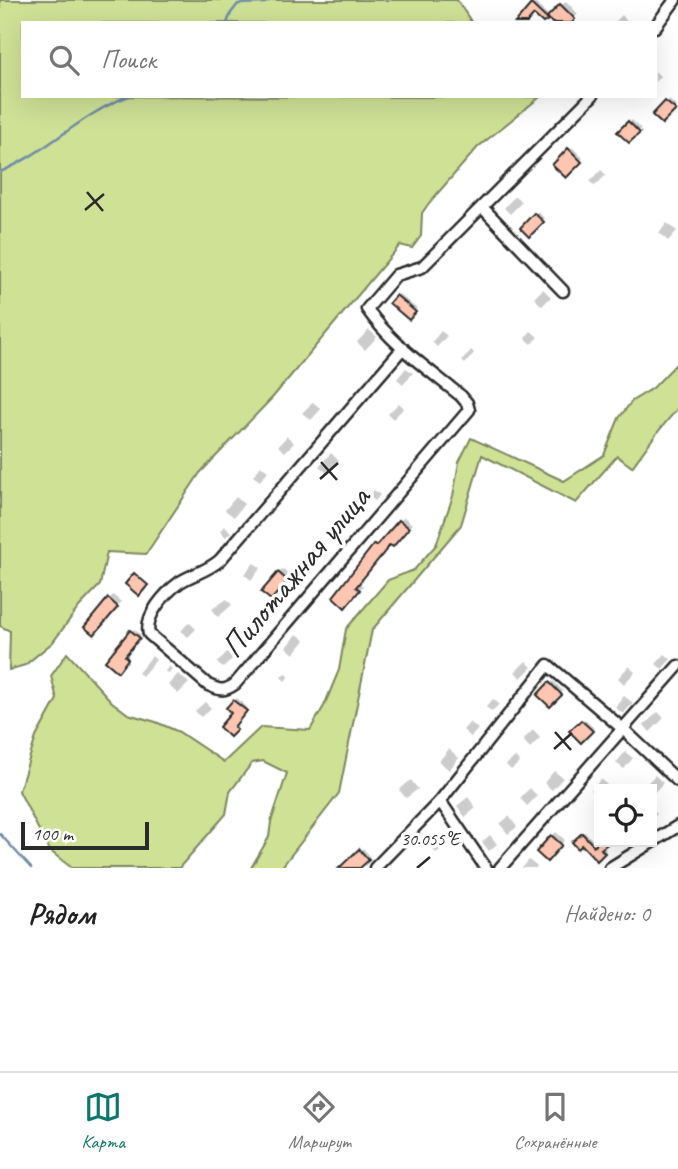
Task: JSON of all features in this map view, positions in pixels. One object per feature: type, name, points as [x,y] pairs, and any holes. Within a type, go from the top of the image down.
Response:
[{"type":"street","points":[[657,24],[675,0]]},
{"type":"street","points":[[563,291],[482,207],[590,98]]},
{"type":"street","name":"Пилотажная улица","points":[[403,348],[220,560],[180,582],[148,621],[149,634],[208,685],[219,691],[235,684],[469,410],[461,396],[403,348],[374,320],[367,309],[396,275],[422,267],[482,207]]},
{"type":"street","points":[[376,868],[440,801],[548,665],[623,729],[678,782]]},
{"type":"street","points":[[500,868],[678,666]]},
{"type":"street","points":[[440,801],[486,868]]},
{"type":"street","points":[[610,868],[678,826]]},
{"type":"green space","points":[[0,0],[457,0],[471,21],[21,21],[21,98],[539,98],[478,147],[429,203],[422,213],[421,236],[412,248],[400,245],[273,397],[200,473],[146,554],[107,552],[100,585],[79,607],[53,642],[25,665],[9,670],[10,631],[0,626]]},
{"type":"green space","points":[[678,362],[678,408],[632,467],[617,456],[576,503],[482,455],[461,525],[372,630],[339,793],[281,868],[251,868],[269,837],[271,822],[287,773],[263,761],[252,763],[230,792],[226,814],[179,868],[72,868],[49,850],[19,791],[36,737],[57,699],[51,676],[67,653],[112,702],[128,714],[179,732],[224,762],[261,727],[310,730],[324,706],[339,670],[346,629],[388,580],[414,570],[436,545],[453,496],[459,462],[471,438],[564,481],[604,455],[619,418],[632,401],[653,388]]},
{"type":"building","points":[[531,4],[548,20],[541,21],[534,15],[529,21],[517,21]]},
{"type":"building","points":[[560,4],[575,19],[550,21],[547,17]]},
{"type":"building","points":[[665,101],[676,110],[662,124],[652,115]]},
{"type":"building","points":[[628,121],[640,133],[629,143],[617,132]]},
{"type":"building","points":[[568,148],[582,162],[566,178],[552,165]]},
{"type":"building","points":[[534,213],[544,222],[529,237],[520,228]]},
{"type":"building","points":[[396,295],[416,312],[409,320],[389,303]]},
{"type":"building","points":[[399,520],[409,528],[393,547],[390,545],[356,587],[360,590],[345,608],[333,597],[374,544],[376,546]]},
{"type":"building","points":[[278,572],[288,581],[271,600],[261,592]]},
{"type":"building","points":[[134,573],[148,585],[139,596],[125,584]]},
{"type":"building","points":[[108,598],[118,607],[94,635],[84,627]]},
{"type":"building","points":[[130,630],[140,638],[125,656],[128,659],[118,672],[105,661]]},
{"type":"building","points":[[549,682],[562,695],[550,707],[537,695]]},
{"type":"building","points":[[233,700],[247,711],[234,727],[237,730],[230,737],[219,727],[231,713],[226,708]]},
{"type":"building","points":[[581,720],[593,731],[581,743],[569,731]]},
{"type":"building","points":[[582,833],[594,847],[604,847],[601,849],[605,853],[597,861],[582,845],[578,849],[572,842]]},
{"type":"building","points":[[551,835],[562,845],[547,862],[536,852]]},
{"type":"building","points":[[359,849],[369,860],[360,868],[339,868]]},
{"type":"waterway","points":[[228,21],[238,4],[265,3],[271,0]]},
{"type":"waterway","points":[[0,172],[33,154],[95,112],[124,98]]},
{"type":"waterway","points":[[0,834],[31,868]]}]
